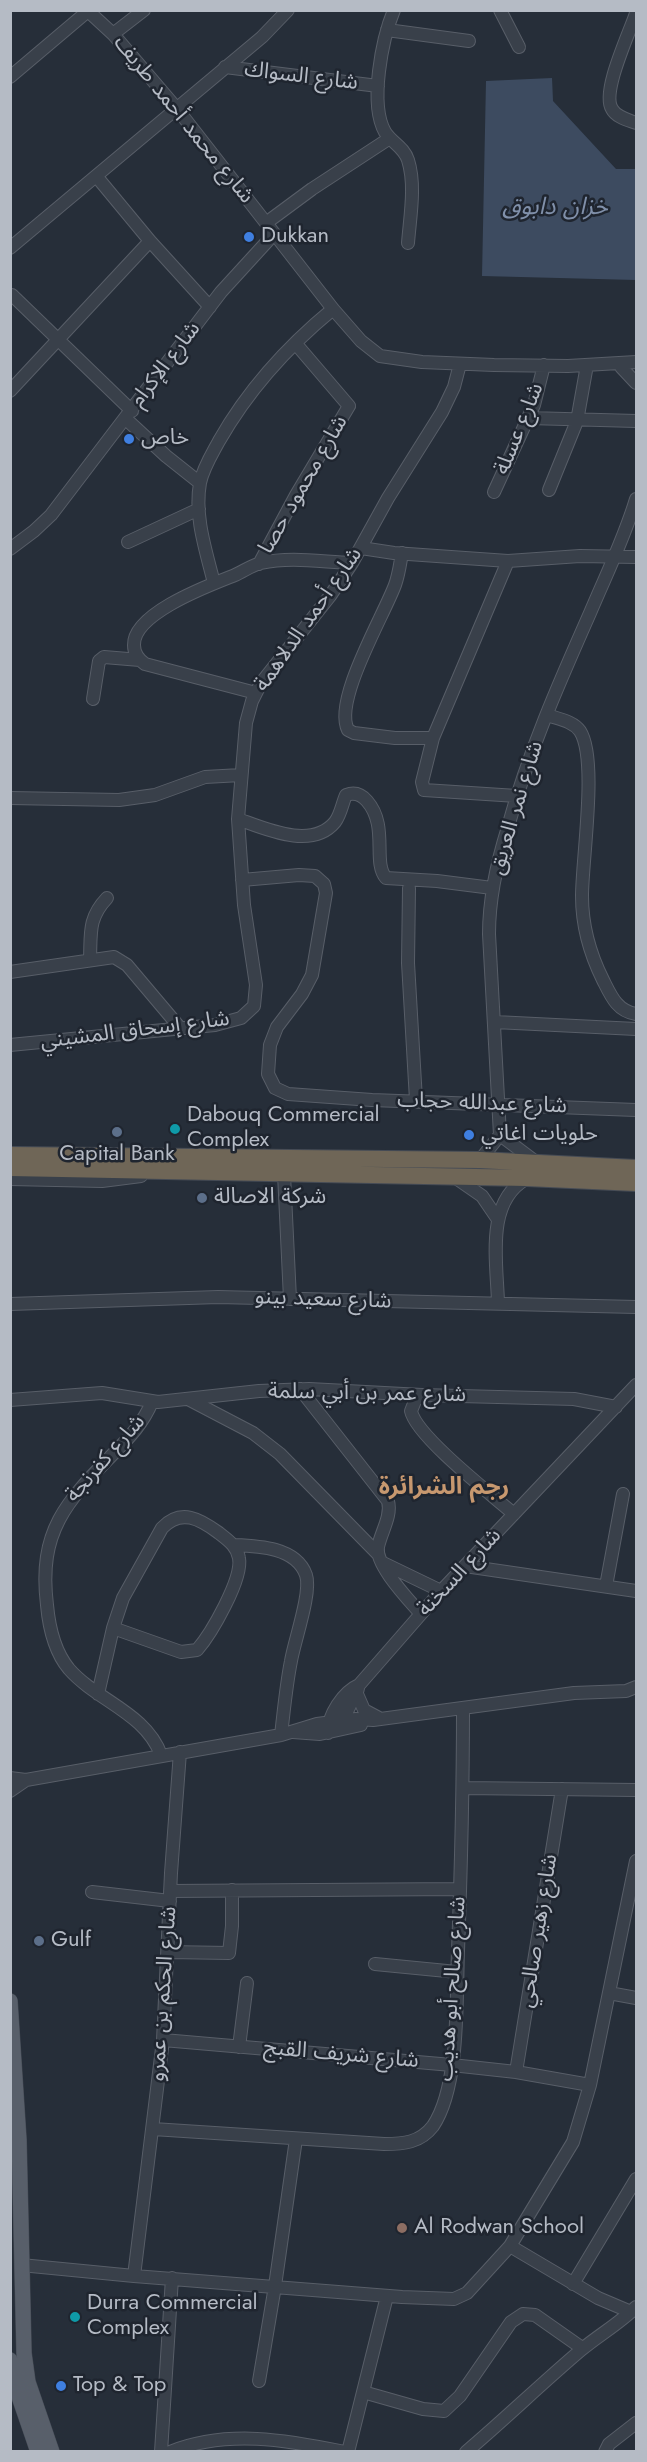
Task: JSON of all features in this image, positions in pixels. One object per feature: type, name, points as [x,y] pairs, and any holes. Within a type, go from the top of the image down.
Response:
[{"type":"highway","points":[[10,1155],[480,1160],[636,1168]]},
{"type":"highway","points":[[10,1168],[527,1178],[636,1183]]},
{"type":"main road","points":[[10,2001],[22,2327],[28,2382],[52,2451]]},
{"type":"main road","points":[[10,2360],[14,2382],[38,2451]]},
{"type":"street","points":[[113,34],[144,10]]},
{"type":"street","points":[[394,10],[387,30],[378,86],[381,120],[390,138],[404,151],[410,167],[408,243]]},
{"type":"street","points":[[500,10],[519,47]]},
{"type":"street","points":[[10,77],[88,11]]},
{"type":"street","name":"شارع محمد أحمد طريف","points":[[88,11],[113,34],[178,110],[333,309],[361,341],[380,356],[460,364],[617,365],[636,362]]},
{"type":"street","points":[[636,13],[632,38],[613,79],[610,103],[615,113],[636,123]]},
{"type":"street","points":[[10,248],[178,110],[282,14]]},
{"type":"street","points":[[387,30],[469,41]]},
{"type":"street","name":"شارع السواك","points":[[225,67],[378,86]]},
{"type":"street","points":[[266,223],[312,189],[390,138]]},
{"type":"street","points":[[97,177],[150,241],[210,307]]},
{"type":"street","name":"شارع الإكرام","points":[[10,549],[51,515],[210,307],[239,271],[274,234]]},
{"type":"street","points":[[10,391],[150,241]]},
{"type":"street","points":[[12,295],[166,456],[200,483]]},
{"type":"street","points":[[214,583],[199,508],[200,483],[211,455],[243,401],[296,344],[333,309]]},
{"type":"street","name":"شارع محمود حصا","points":[[259,564],[296,495],[349,406],[296,344]]},
{"type":"street","name":"شارع أحمد الدلاهمة","points":[[254,1006],[256,985],[242,880],[238,819],[246,723],[256,693],[268,674],[330,596],[362,548],[388,498],[449,399],[460,364]]},
{"type":"street","name":"شارع عسلة","points":[[494,492],[529,418],[544,365]]},
{"type":"street","points":[[549,490],[577,421],[588,365]]},
{"type":"street","points":[[617,365],[636,383]]},
{"type":"street","name":"شارع محمد أحمد طريف","points":[[617,365],[636,368]]},
{"type":"street","points":[[529,418],[636,421]]},
{"type":"street","name":"شارع نمر العريق","points":[[500,1135],[489,934],[492,888],[517,796],[547,715],[616,557],[636,499]]},
{"type":"street","points":[[128,542],[199,508]]},
{"type":"street","points":[[362,548],[508,561],[580,556],[636,557]]},
{"type":"street","points":[[402,553],[395,586],[351,686],[346,701],[344,720],[348,730],[354,733],[395,738],[433,738]]},
{"type":"street","points":[[140,660],[135,652],[134,640],[144,622],[214,583],[259,564],[302,559],[352,563]]},
{"type":"street","points":[[508,561],[433,738],[422,782],[424,790],[517,796]]},
{"type":"street","points":[[93,699],[99,661],[104,657],[140,660],[153,666],[256,693]]},
{"type":"street","points":[[547,715],[574,725],[581,732],[585,747],[587,822],[582,896],[585,930],[590,950],[610,994],[621,1009],[636,1014]]},
{"type":"street","points":[[10,798],[119,800],[155,795],[205,777],[241,775]]},
{"type":"street","points":[[238,819],[284,834],[315,835],[334,823],[340,815],[346,795],[350,793],[360,795],[378,819],[381,865],[386,878],[437,881],[492,888]]},
{"type":"street","name":"شارع عبدالله حجاب","points":[[242,880],[299,875],[315,876],[324,884],[326,893],[318,951],[312,975],[302,994],[277,1027],[270,1045],[268,1074],[275,1088],[288,1094],[307,1096],[636,1110]]},
{"type":"street","points":[[409,888],[408,963],[416,1100]]},
{"type":"street","points":[[90,959],[92,920],[97,908],[107,898]]},
{"type":"street","points":[[10,972],[109,957],[123,962],[181,1029]]},
{"type":"street","name":"شارع إسحاق المشيني","points":[[10,1045],[181,1029],[234,1021],[246,1015],[254,1006]]},
{"type":"street","points":[[495,1022],[636,1029]]},
{"type":"street","points":[[480,1160],[500,1135],[536,1162]]},
{"type":"street","points":[[10,1147],[115,1150],[149,1157]]},
{"type":"street","points":[[10,1179],[102,1181],[166,1171]]},
{"type":"street","points":[[284,1174],[290,1299]]},
{"type":"street","points":[[453,1177],[482,1196],[497,1218]]},
{"type":"street","points":[[498,1303],[497,1218],[509,1191],[527,1178]]},
{"type":"street","name":"شارع سعيد بينو","points":[[10,1304],[218,1297],[636,1307]]},
{"type":"street","name":"شارع السخنة","points":[[331,1726],[358,1689],[441,1591],[636,1385]]},
{"type":"street","points":[[300,1389],[388,1501],[389,1512],[379,1558]]},
{"type":"street","name":"شارع عمر بن أبي سلمة","points":[[10,1400],[102,1393],[153,1402],[300,1389],[574,1399],[616,1407]]},
{"type":"street","points":[[422,1395],[415,1401],[411,1411],[416,1423],[450,1458],[514,1514]]},
{"type":"street","points":[[187,1399],[253,1433],[280,1454],[379,1558],[421,1614]]},
{"type":"street","name":"شارع كفرنجة","points":[[153,1402],[141,1425],[75,1492],[62,1510],[48,1551],[45,1596],[54,1640],[67,1666],[98,1694],[146,1730],[161,1755]]},
{"type":"street","points":[[606,1586],[623,1494]]},
{"type":"street","points":[[98,1694],[113,1628],[123,1598],[151,1545],[169,1521],[177,1517],[192,1517],[211,1527],[233,1545],[239,1557],[237,1577],[218,1616],[196,1650],[181,1652],[113,1628]]},
{"type":"street","points":[[233,1545],[256,1546],[288,1555],[307,1576],[307,1590],[291,1660],[287,1734]]},
{"type":"street","points":[[379,1558],[441,1591]]},
{"type":"street","points":[[465,1566],[636,1591]]},
{"type":"street","name":"شارع السخنة","points":[[331,1726],[342,1701],[352,1688],[358,1689]]},
{"type":"street","points":[[358,1689],[364,1710],[377,1719]]},
{"type":"street","points":[[10,1778],[26,1780],[377,1719],[574,1693],[633,1691]]},
{"type":"street","name":"شارع صالح أبو هديب","points":[[153,2129],[384,2144],[411,2142],[427,2132],[437,2117],[452,2065],[460,1889],[463,1708]]},
{"type":"street","points":[[92,1892],[170,1896],[180,1752]]},
{"type":"street","points":[[10,1791],[26,1780]]},
{"type":"street","points":[[463,1788],[636,1790]]},
{"type":"street","name":"شارع زهير صالحي","points":[[516,2072],[562,1789]]},
{"type":"street","points":[[21,2265],[387,2296],[460,2298],[478,2283],[510,2246],[569,2152],[582,2117],[590,2085],[636,1861]]},
{"type":"street","name":"شارع الحكم بن عمرو","points":[[134,2276],[163,2040],[170,1896],[232,1890],[460,1889]]},
{"type":"street","points":[[168,1952],[229,1953],[232,1890]]},
{"type":"street","points":[[375,1964],[457,1972]]},
{"type":"street","points":[[239,2047],[247,1983]]},
{"type":"street","points":[[609,1993],[636,1998]]},
{"type":"street","name":"شارع شريف القبج","points":[[163,2040],[452,2065],[516,2072],[590,2085]]},
{"type":"street","points":[[259,2381],[296,2139]]},
{"type":"street","points":[[573,2284],[636,2179]]},
{"type":"street","points":[[510,2246],[573,2284],[634,2310]]},
{"type":"street","points":[[161,2451],[172,2278]]},
{"type":"street","points":[[170,2451],[215,2440],[242,2438],[271,2445],[347,2451],[387,2296]]},
{"type":"street","points":[[466,2451],[480,2446],[495,2425],[582,2348],[634,2310]]},
{"type":"street","points":[[363,2392],[423,2409],[444,2411],[453,2404],[512,2322],[523,2314],[535,2315],[582,2348]]},
{"type":"street","points":[[605,2451],[609,2444],[636,2423]]},
{"type":"water","name":"خزان دابوق","points":[[552,78],[553,101],[616,169],[636,169],[636,280],[482,276],[486,81]]},
{"type":"place","name":"Dukkan","points":[[249,237]]},
{"type":"place","name":"خاص","points":[[129,439]]},
{"type":"place","name":"Dabouq Commercial Complex","points":[[175,1129]]},
{"type":"place","name":"Capital Bank","points":[[117,1132]]},
{"type":"place","name":"حلويات اغاتي","points":[[469,1135]]},
{"type":"place","name":"شركة الاصالة","points":[[202,1198]]},
{"type":"place","name":"Gulf","points":[[39,1941]]},
{"type":"place","name":"Al Rodwan School","points":[[402,2228]]},
{"type":"place","name":"Durra Commercial Complex","points":[[75,2317]]},
{"type":"place","name":"Top & Top","points":[[61,2386]]},
{"type":"district","name":"رجم الشرائرة","points":[[444,1488]]}]
